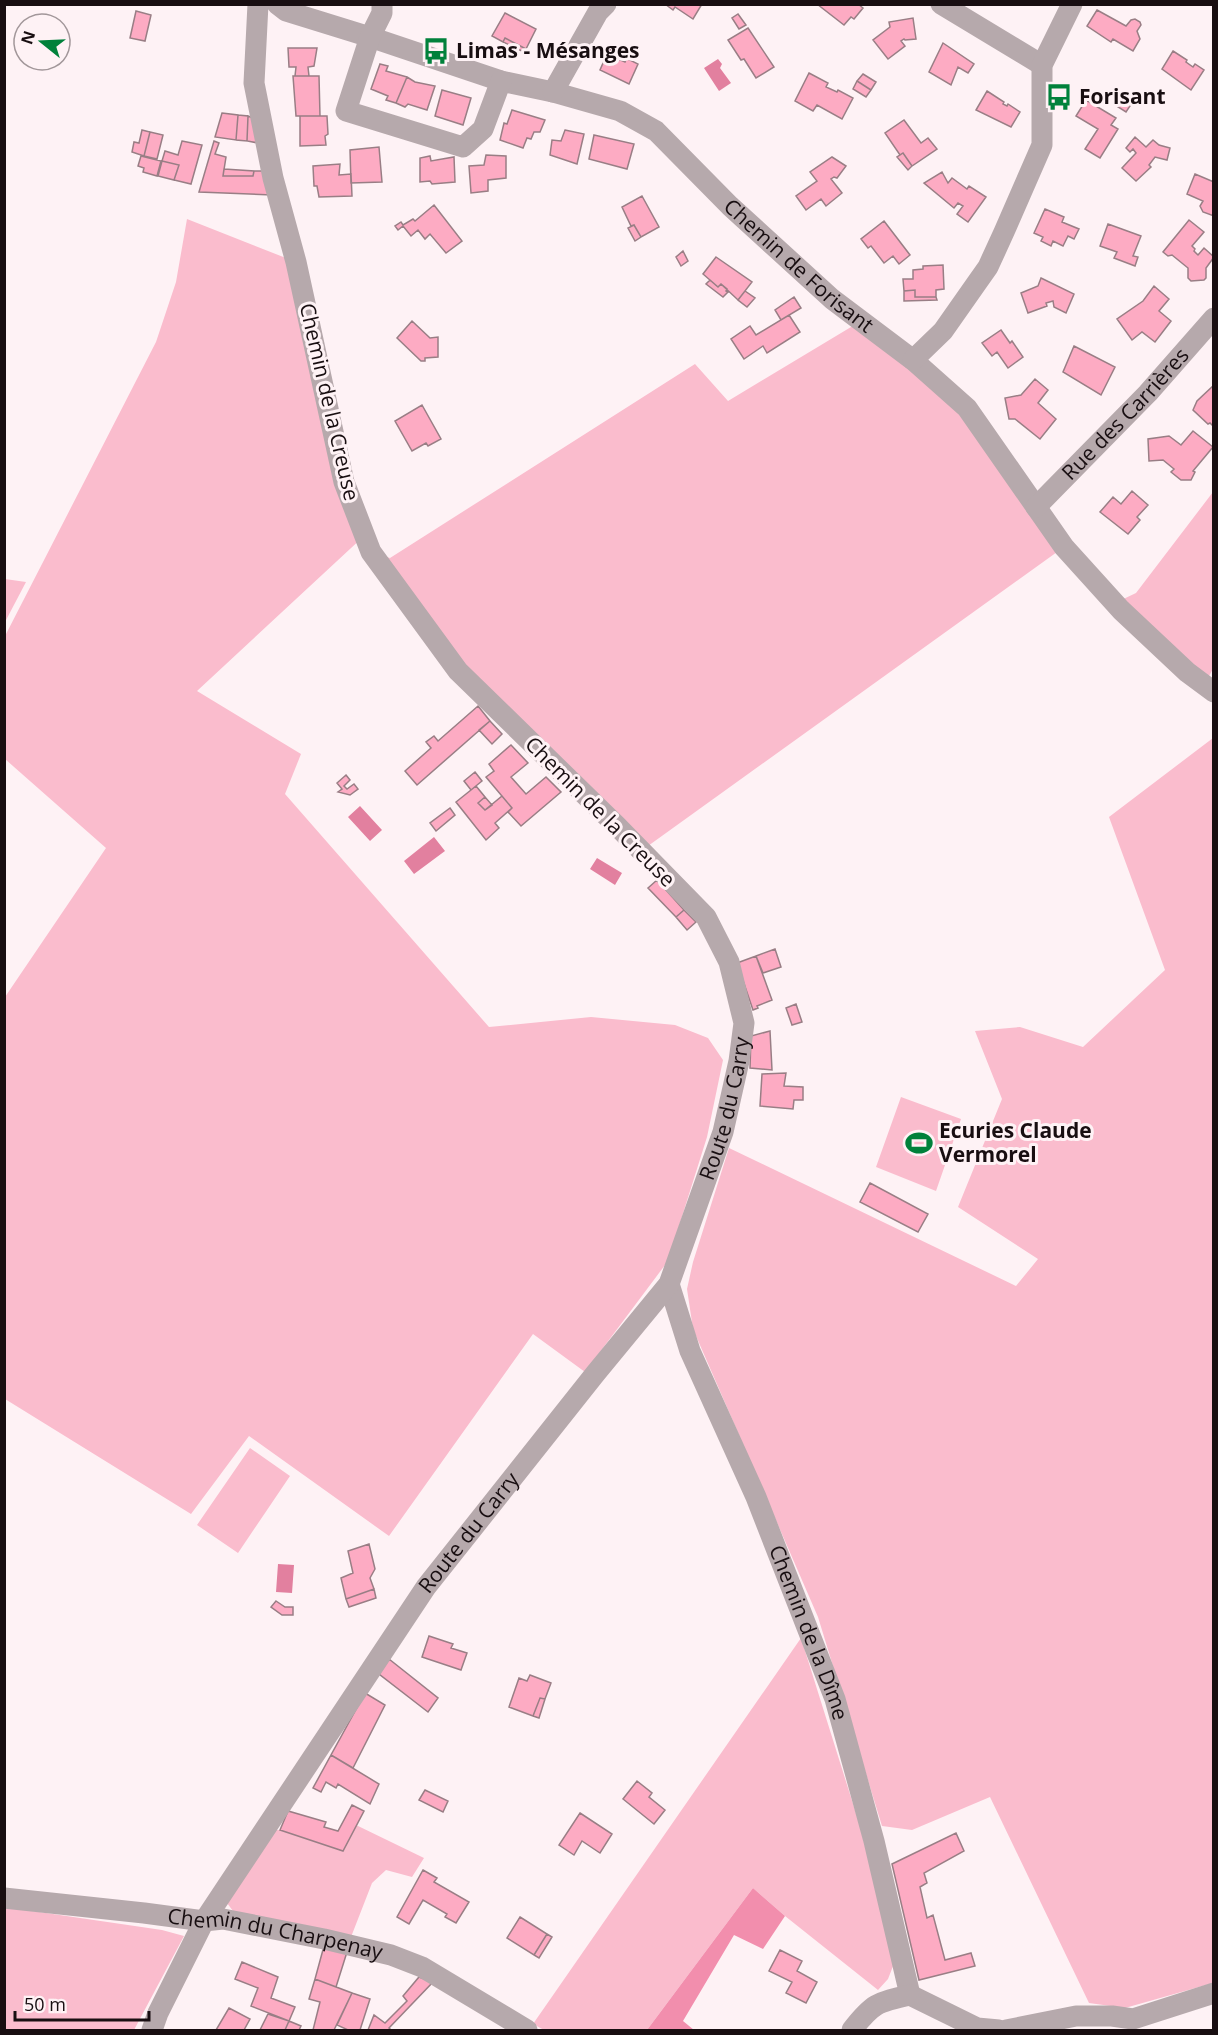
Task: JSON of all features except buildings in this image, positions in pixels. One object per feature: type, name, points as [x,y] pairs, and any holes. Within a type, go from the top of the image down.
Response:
[{"type":"street","name":"Chemin de la Creuse","points":[[258,4],[254,83],[273,178],[296,262],[344,483],[371,552],[458,672],[618,828],[705,917],[729,962],[744,1023]]},
{"type":"street","name":"Chemin de Forisant","points":[[277,4],[286,12],[370,37],[501,81],[553,92],[620,111],[656,130],[730,206],[832,299],[913,360],[967,408],[1064,547],[1121,610],[1187,672],[1214,692]]},
{"type":"street","points":[[382,4],[382,13],[370,37],[346,111],[464,147],[483,129],[501,81]]},
{"type":"street","points":[[553,92],[598,12],[606,4]]},
{"type":"street","points":[[941,4],[1042,65]]},
{"type":"street","points":[[913,360],[943,331],[988,267],[1042,145],[1042,65],[1072,4]]},
{"type":"street","name":"Rue des Carrières","points":[[1036,507],[1148,393],[1214,318]]},
{"type":"street","name":"Route du Carry","points":[[152,2031],[158,2013],[204,1922],[426,1587],[669,1284],[723,1132],[739,1061],[744,1023]]},
{"type":"street","name":"Chemin de la Dîme","points":[[669,1284],[690,1351],[756,1497],[835,1699],[874,1841],[910,1995]]},
{"type":"street","name":"Chemin du Charpenay","points":[[4,1898],[204,1922],[223,1919],[391,1955],[422,1966],[527,2031]]},
{"type":"street","points":[[1006,2031],[1076,2016],[1112,2016],[1140,2025],[1214,1993]]},
{"type":"street","points":[[852,2031],[868,2010],[886,2000],[910,1995],[977,2028],[999,2031]]},
{"type":"shaded area","points":[[718,59],[722,64],[720,68],[731,83],[719,91],[704,68]]},
{"type":"shaded area","points":[[187,219],[296,262],[364,536],[197,691],[301,754],[285,794],[489,1027],[591,1017],[675,1025],[708,1038],[723,1060],[707,1137],[668,1261],[585,1372],[533,1334],[389,1536],[249,1436],[191,1514],[5,1399],[5,997],[106,848],[5,759],[4,638],[156,342],[176,282]]},
{"type":"shaded area","points":[[861,321],[967,408],[1064,547],[641,851],[458,671],[371,552],[390,558],[695,364],[728,401]]},
{"type":"shaded area","points":[[1213,492],[1213,669],[1204,685],[1115,603],[1136,593]]},
{"type":"shaded area","points":[[4,579],[26,582],[5,622]]},
{"type":"shaded area","points":[[1213,738],[1213,1983],[1125,2008],[1089,2003],[990,1797],[912,1830],[882,1826],[818,1617],[693,1329],[687,1289],[693,1262],[729,1148],[1016,1286],[1038,1259],[958,1207],[1002,1099],[975,1031],[1020,1027],[1083,1047],[1165,970],[1109,817]]},
{"type":"shaded area","points":[[360,806],[382,830],[370,841],[348,817]]},
{"type":"shaded area","points":[[434,837],[445,851],[414,874],[404,861]]},
{"type":"shaded area","points":[[597,858],[622,873],[615,885],[590,869]]},
{"type":"shaded area","name":"Ecuries Claude Vermorel","points":[[901,1097],[961,1119],[936,1191],[876,1167]]},
{"type":"shaded area","points":[[250,1448],[290,1476],[238,1553],[197,1525]]},
{"type":"shaded area","points":[[278,1564],[294,1565],[292,1593],[276,1592]]},
{"type":"shaded area","points":[[801,1638],[859,1823],[895,1961],[888,1979],[878,1990],[753,1888],[647,2030],[544,2030],[533,2024]]},
{"type":"shaded area","points":[[356,1825],[424,1858],[412,1877],[386,1870],[372,1883],[351,1937],[236,1915],[227,1903],[273,1830],[280,1830],[343,1851]]},
{"type":"shaded area","points":[[753,1888],[785,1916],[763,1949],[734,1935],[683,2021],[694,2030],[647,2030]]},
{"type":"shaded area","points":[[5,1907],[162,1930],[184,1936],[134,2030],[5,2030]]},
{"type":"place","name":"Limas - Mésanges","points":[[436,51]]},
{"type":"place","name":"Forisant","points":[[1059,97]]},
{"type":"place","name":"Ecuries Claude Vermorel","points":[[919,1143]]}]
